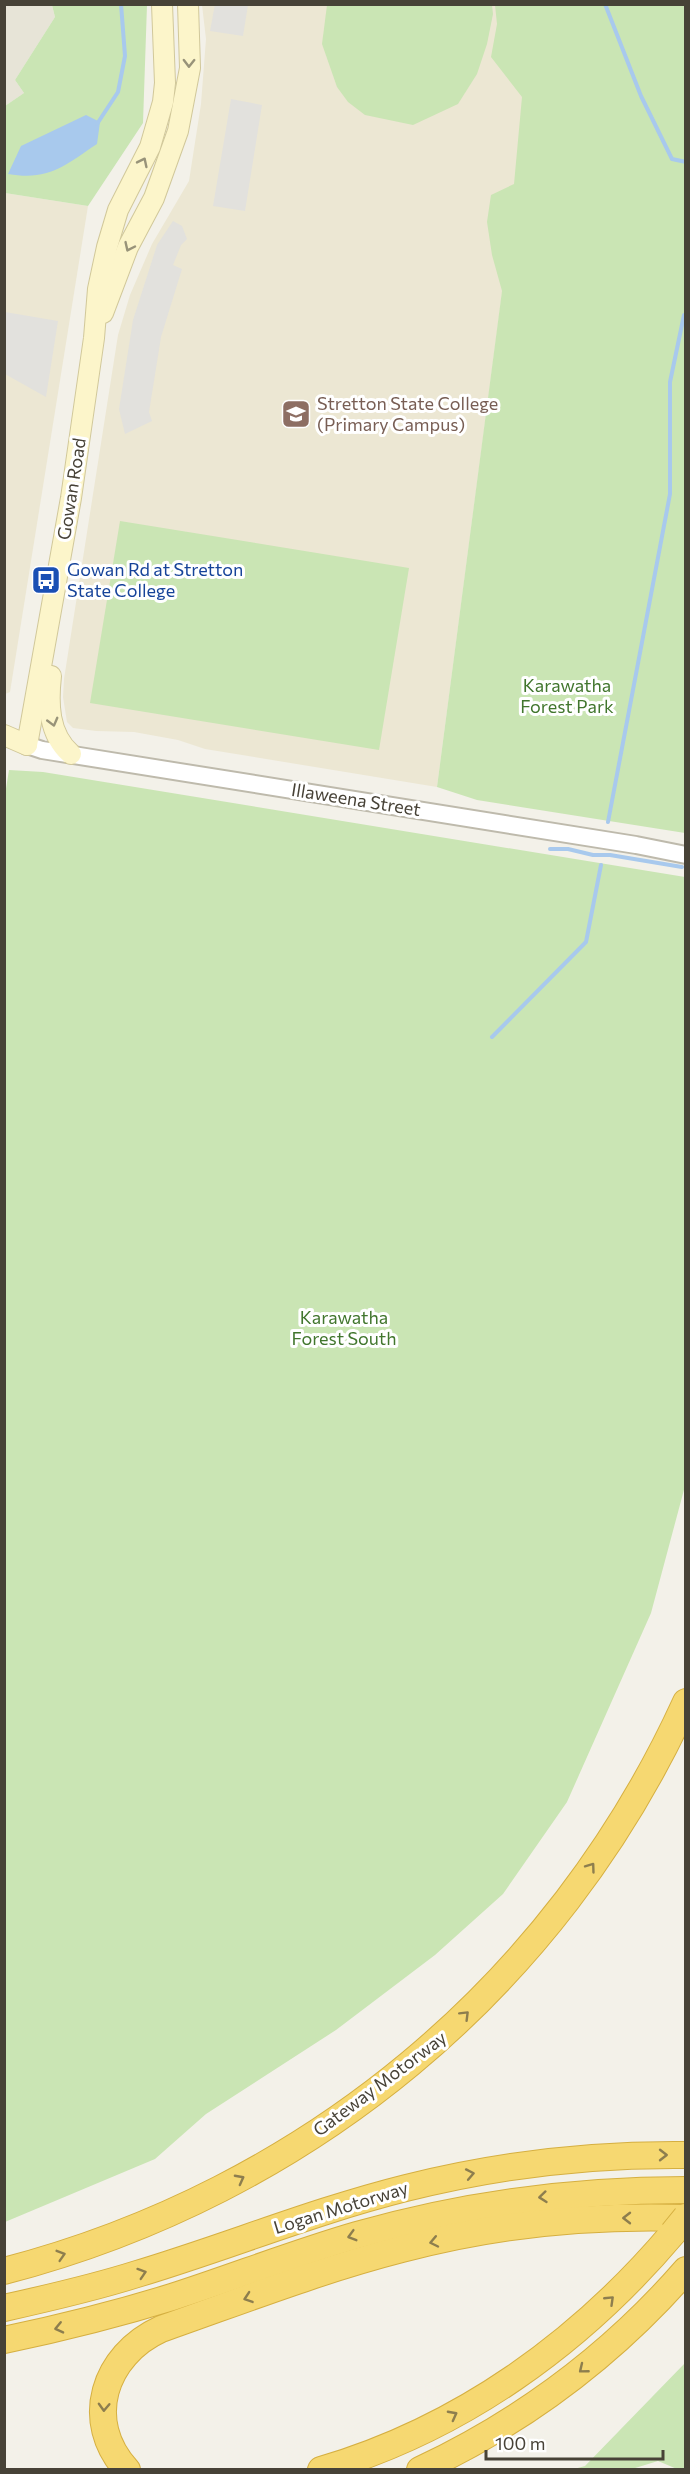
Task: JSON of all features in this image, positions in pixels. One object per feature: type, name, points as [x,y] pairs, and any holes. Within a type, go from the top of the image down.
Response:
[{"type":"highway","name":"Gateway Motorway","points":[[4,2271],[105,2241],[180,2210],[239,2180],[284,2155],[360,2104],[414,2062],[452,2029],[501,1980],[534,1943],[573,1892],[641,1791],[686,1702]]},
{"type":"highway","name":"Logan Motorway","points":[[4,2308],[136,2275],[340,2207],[417,2185],[543,2163],[622,2156],[686,2155]]},
{"type":"highway","name":"Logan Motorway","points":[[4,2340],[123,2311],[323,2245],[442,2214],[485,2205],[571,2194],[686,2190]]},
{"type":"highway","points":[[128,2469],[115,2452],[108,2437],[104,2418],[104,2398],[109,2380],[119,2361],[129,2348],[144,2336],[336,2267],[404,2248],[459,2236],[524,2224],[572,2219],[681,2222]]},
{"type":"highway","points":[[321,2469],[371,2453],[427,2429],[500,2388],[550,2353],[596,2314],[634,2277],[681,2222]]},
{"type":"highway","points":[[420,2469],[509,2422],[568,2381],[631,2328],[686,2270]]},
{"type":"main road","name":"Gowan Road","points":[[27,745],[71,498],[94,338],[98,289],[118,210],[150,147],[163,102],[165,82],[162,4]]},
{"type":"main road","name":"Gowan Road","points":[[94,338],[128,248],[154,198],[178,131],[190,68],[188,4]]},
{"type":"main road","points":[[50,622],[52,664],[49,706],[58,737],[71,754]]},
{"type":"main road","name":"Illaweena Street","points":[[4,735],[27,745]]},
{"type":"main road","name":"Illaweena Street","points":[[4,750],[27,745]]},
{"type":"street","name":"Illaweena Street","points":[[27,745],[686,855]]},
{"type":"shaded area","points":[[215,4],[248,5],[243,36],[210,31]]},
{"type":"shaded area","points":[[5,5],[52,5],[55,17],[15,80],[24,93],[5,106]]},
{"type":"shaded area","name":"Stretton State College (Primary Campus)","points":[[202,5],[540,5],[437,787],[205,749],[178,740],[134,732],[73,728],[67,722],[63,697],[64,679],[118,335],[130,295],[152,244],[189,181],[201,104],[206,39]]},
{"type":"shaded area","points":[[231,99],[262,105],[245,211],[213,206]]},
{"type":"shaded area","points":[[5,193],[88,206],[10,692],[5,694]]},
{"type":"shaded area","points":[[173,221],[182,226],[187,239],[181,245],[173,265],[182,269],[161,337],[149,412],[152,421],[125,434],[119,409],[133,320],[157,245]]},
{"type":"shaded area","points":[[5,312],[58,321],[46,397],[5,374]]},
{"type":"green space","points":[[52,5],[147,5],[143,123],[88,206],[5,193],[5,106],[24,93],[15,80],[55,17]]},
{"type":"green space","points":[[327,5],[492,5],[493,14],[487,44],[477,74],[458,104],[413,125],[365,115],[348,102],[337,87],[322,44]]},
{"type":"green space","name":"Karawatha Forest Park","points":[[495,5],[685,5],[685,833],[477,800],[437,787],[502,291],[492,255],[487,222],[491,195],[514,184],[522,97],[491,57],[497,24]]},
{"type":"green space","points":[[120,521],[409,568],[379,750],[90,703]]},
{"type":"green space","name":"Karawatha Forest South","points":[[9,770],[43,772],[685,877],[685,1486],[651,1613],[567,1802],[503,1894],[435,1955],[336,2030],[206,2114],[155,2159],[5,2222],[4,801]]},
{"type":"green space","points":[[685,2363],[685,2469],[677,2469],[658,2461],[632,2469],[574,2469],[585,2466]]},
{"type":"water","points":[[86,115],[100,122],[97,144],[56,170],[35,175],[8,174],[21,146]]},
{"type":"waterway","points":[[97,124],[118,92],[125,56],[121,4]]},
{"type":"waterway","points":[[605,4],[641,96],[672,159],[686,162]]},
{"type":"waterway","points":[[608,822],[670,494],[670,382],[684,315],[686,315]]},
{"type":"waterway","points":[[550,849],[568,849],[593,855],[610,855],[682,867]]},
{"type":"waterway","points":[[492,1037],[586,942],[601,865]]},
{"type":"place","name":"Stretton State College (Primary Campus)","points":[[296,414]]},
{"type":"place","name":"Gowan Rd at Stretton State College","points":[[46,580]]}]
